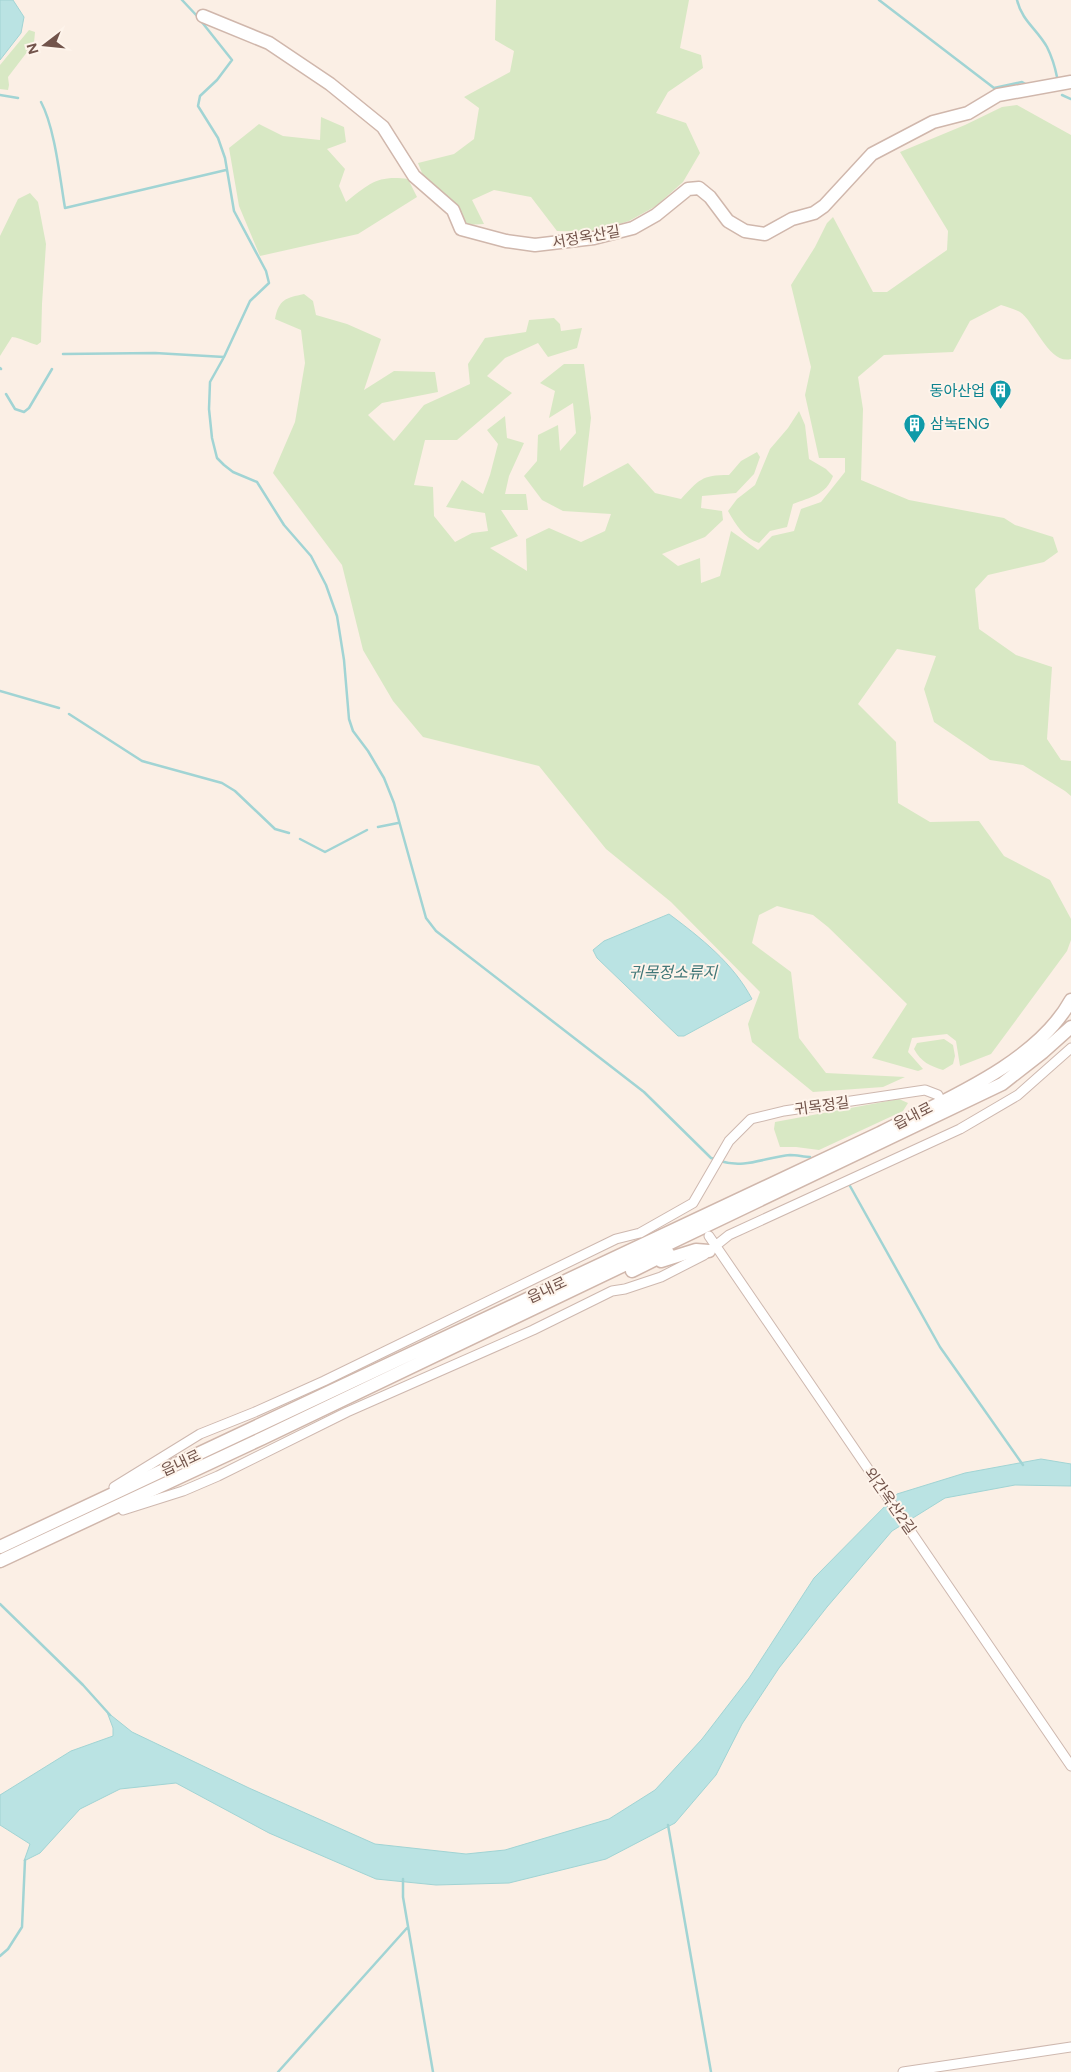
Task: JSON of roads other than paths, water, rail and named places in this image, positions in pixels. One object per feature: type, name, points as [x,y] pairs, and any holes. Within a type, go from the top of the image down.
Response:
[{"type":"street","name":"서정옥산길","points":[[203,16],[269,43],[330,84],[383,127],[414,176],[453,210],[461,229],[506,241],[534,245],[594,238],[633,228],[656,215],[688,189],[699,188],[710,197],[728,221],[745,231],[765,234],[792,219],[814,213],[824,206],[872,154],[933,122],[968,113],[998,95],[1071,82]]},
{"type":"street","name":"읍내로","points":[[0,1561],[600,1277],[708,1231],[943,1106],[995,1073],[1035,1043],[1056,1021],[1071,1000]]},
{"type":"street","name":"읍내로","points":[[0,1547],[880,1133],[943,1106],[1002,1084],[1071,1028]]},
{"type":"street","points":[[81,1523],[93,1524],[148,1500],[183,1491],[218,1476],[332,1419],[533,1330],[612,1290],[625,1289],[661,1277],[694,1261],[729,1235],[960,1129],[1018,1095],[1071,1048]]},
{"type":"street","name":"귀목정길","points":[[35,1530],[67,1509],[124,1482],[200,1434],[324,1381],[616,1239],[640,1233],[695,1207],[728,1141],[751,1119],[768,1114],[925,1090],[933,1092],[943,1106]]},
{"type":"street","points":[[651,1263],[708,1231]]},
{"type":"street","name":"외간옥산2길","points":[[708,1231],[712,1248],[911,1532],[1071,1766]]},
{"type":"street","points":[[600,1277],[615,1276],[696,1250],[712,1248]]},
{"type":"street","points":[[0,1542],[35,1530]]},
{"type":"street","points":[[903,2072],[1071,2047]]},
{"type":"water","points":[[0,0],[13,0],[24,17],[21,33],[0,60]]},
{"type":"water","name":"귀목정소류지","points":[[669,914],[693,932],[726,963],[736,974],[752,999],[684,1036],[678,1036],[597,958],[593,950],[604,941]]},
{"type":"water","points":[[1041,1459],[1071,1464],[1071,1486],[1015,1485],[945,1498],[892,1531],[827,1607],[779,1668],[742,1724],[716,1775],[675,1823],[606,1859],[509,1883],[436,1885],[376,1879],[269,1833],[176,1783],[120,1789],[80,1809],[40,1853],[24,1861],[30,1844],[0,1825],[0,1795],[71,1751],[113,1736],[113,1728],[107,1712],[132,1732],[249,1788],[375,1844],[466,1854],[505,1850],[609,1819],[655,1790],[702,1739],[749,1678],[814,1578],[897,1494],[965,1473]]},
{"type":"waterway","points":[[182,0],[198,17]]},
{"type":"waterway","points":[[879,0],[994,88],[1022,82],[1027,85]]},
{"type":"waterway","points":[[1017,0],[1022,14],[1047,47],[1057,77]]},
{"type":"waterway","points":[[201,21],[232,60],[217,80],[200,96],[198,106],[218,138],[225,158],[234,211],[266,271],[269,283],[250,301],[210,382],[209,409],[212,438],[217,458],[233,472],[257,482],[284,525],[311,556],[326,585],[337,616],[344,660],[349,719],[353,731],[368,751],[384,778],[394,803],[426,918],[436,931],[644,1092],[711,1158],[715,1159]]},
{"type":"waterway","points":[[0,95],[18,98]]},
{"type":"waterway","points":[[1062,95],[1071,99]]},
{"type":"waterway","points":[[41,102],[50,125],[65,208],[226,170]]},
{"type":"waterway","points":[[63,354],[155,353],[224,357]]},
{"type":"waterway","points":[[6,394],[15,409],[24,412],[29,408],[52,369]]},
{"type":"waterway","points":[[0,691],[59,708]]},
{"type":"waterway","points":[[69,714],[142,761],[222,783],[235,791],[275,829],[289,833]]},
{"type":"waterway","points":[[378,827],[398,823]]},
{"type":"waterway","points":[[300,839],[325,852],[367,830]]},
{"type":"waterway","points":[[720,1161],[738,1164],[790,1155],[810,1157]]},
{"type":"waterway","points":[[850,1186],[940,1347],[1023,1465]]},
{"type":"waterway","points":[[0,1604],[83,1685],[110,1715]]},
{"type":"waterway","points":[[668,1825],[711,2072]]},
{"type":"waterway","points":[[0,1956],[8,1949],[22,1927],[25,1860]]},
{"type":"waterway","points":[[403,1879],[403,1897],[433,2072]]},
{"type":"waterway","points":[[278,2072],[407,1928]]},
{"type":"place","name":"동아산업","points":[[1001,410]]},
{"type":"place","name":"삼녹ENG","points":[[914,443]]}]
